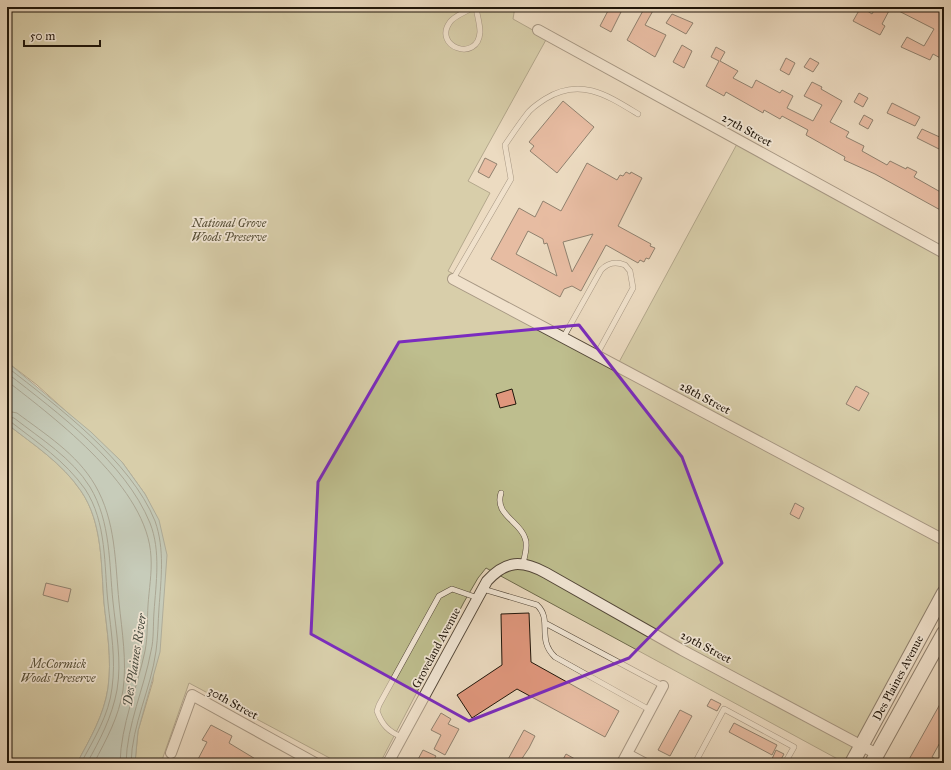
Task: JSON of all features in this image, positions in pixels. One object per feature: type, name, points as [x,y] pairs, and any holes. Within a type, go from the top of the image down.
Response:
[{"type":"street","name":"27th Street","points":[[538,30],[944,253]]},
{"type":"street","name":"28th Street","points":[[453,279],[944,540]]},
{"type":"street","name":"Groveland Avenue","points":[[388,763],[487,582],[498,571],[514,564],[523,563]]},
{"type":"street","name":"29th Street","points":[[523,563],[541,570],[682,650],[861,746],[875,759]]},
{"type":"street","name":"Des Plaines Avenue","points":[[852,763],[944,593]]},
{"type":"street","name":"Des Plaines Avenue","points":[[875,759],[944,633]]},
{"type":"street","points":[[644,763],[624,758],[663,686]]},
{"type":"street","name":"30th Street","points":[[171,753],[192,695],[315,763]]},
{"type":"lane","points":[[473,7],[449,22],[446,34],[448,41],[455,48],[462,50],[468,49],[477,41],[480,32],[476,7]]},
{"type":"lane","points":[[453,279],[511,179],[506,144],[528,113],[552,94],[572,87],[590,90],[611,98],[638,114]]},
{"type":"lane","points":[[563,338],[601,270],[606,264],[613,263],[624,265],[630,272],[633,288],[596,356]]},
{"type":"lane","points":[[502,493],[499,502],[502,509],[526,540],[523,563]]},
{"type":"lane","points":[[402,737],[395,734],[381,722],[377,711],[439,596],[452,589],[537,605],[542,610],[545,623],[545,643],[549,651],[556,657],[650,710]]},
{"type":"lane","points":[[545,623],[663,686]]},
{"type":"lane","points":[[695,763],[724,709],[794,747],[785,763]]},
{"type":"highlighted area","points":[[579,325],[682,457],[722,563],[629,658],[469,721],[311,634],[318,482],[399,342]]},
{"type":"green space","name":"National Grove Woods Preserve","points":[[7,7],[492,7],[496,9],[497,7],[515,7],[513,19],[547,38],[468,181],[490,193],[448,271],[618,364],[737,144],[944,258],[944,582],[845,763],[486,568],[478,578],[464,602],[380,763],[339,763],[189,683],[161,763],[135,763],[138,731],[153,681],[158,520],[145,494],[122,462],[37,385],[7,362]]},
{"type":"green space","name":"McCormick Woods Preserve","points":[[7,424],[56,463],[81,491],[88,503],[93,517],[100,545],[104,603],[109,645],[108,688],[100,717],[77,763],[7,763]]},
{"type":"water","name":"Des Plaines River","points":[[7,362],[91,432],[122,462],[145,494],[159,520],[167,555],[160,652],[138,731],[135,763],[77,763],[100,717],[108,688],[109,645],[104,603],[100,545],[93,517],[88,503],[81,491],[56,463],[7,424]]},
{"type":"building","points":[[610,7],[621,12],[611,32],[600,26]]},
{"type":"building","points":[[645,7],[655,7],[645,25],[666,35],[655,57],[627,40]]},
{"type":"building","points":[[861,7],[872,14],[876,7],[891,7],[882,24],[885,26],[880,35],[853,21]]},
{"type":"building","points":[[891,7],[944,7],[944,60],[933,54],[930,60],[901,47],[907,37],[924,46],[934,29]]},
{"type":"building","points":[[672,14],[693,23],[686,34],[666,23]]},
{"type":"building","points":[[682,45],[692,51],[684,68],[673,62]]},
{"type":"building","points":[[716,47],[725,52],[720,61],[738,71],[733,78],[752,88],[756,80],[780,93],[782,90],[793,96],[787,108],[813,121],[822,105],[804,96],[812,82],[842,101],[830,122],[849,132],[846,137],[864,146],[862,151],[887,165],[890,161],[906,169],[907,167],[917,172],[914,177],[944,194],[944,212],[875,174],[844,160],[845,157],[806,135],[808,130],[782,116],[780,119],[764,110],[763,113],[726,92],[724,96],[706,86],[719,61],[711,57]]},
{"type":"building","points":[[786,58],[795,63],[789,75],[780,70]]},
{"type":"building","points":[[810,58],[819,63],[813,72],[804,67]]},
{"type":"building","points":[[859,93],[868,98],[863,107],[854,102]]},
{"type":"building","points":[[563,101],[594,127],[557,173],[530,151],[534,146],[529,142]]},
{"type":"building","points":[[892,103],[920,117],[915,126],[887,113]]},
{"type":"building","points":[[864,115],[873,120],[868,129],[859,124]]},
{"type":"building","points":[[922,129],[944,139],[944,145],[941,150],[917,138]]},
{"type":"building","points":[[485,158],[497,164],[489,178],[478,172]]},
{"type":"building","points":[[587,163],[617,180],[620,175],[623,176],[626,172],[630,174],[631,172],[642,178],[618,226],[651,244],[650,246],[655,248],[649,259],[646,258],[644,262],[640,260],[638,263],[606,245],[581,291],[572,286],[564,289],[560,297],[491,259],[519,208],[535,217],[543,201],[561,211]],"holes":[[[528,231],[543,239],[544,244],[547,243],[557,276],[516,254]],[[593,234],[572,272],[563,242]]]},
{"type":"building","points":[[856,386],[869,393],[859,411],[846,404]]},
{"type":"building","points":[[512,389],[516,404],[500,408],[496,394]]},
{"type":"building","points":[[795,503],[804,508],[799,519],[790,514]]},
{"type":"building","points":[[46,583],[71,589],[68,602],[43,595]]},
{"type":"building","points":[[529,613],[531,662],[619,711],[605,737],[517,689],[472,718],[457,695],[502,665],[501,614]]},
{"type":"building","points":[[944,697],[944,740],[942,739],[932,757],[943,763],[907,763]]},
{"type":"building","points":[[711,699],[721,704],[717,711],[707,706]]},
{"type":"building","points":[[680,710],[692,716],[670,756],[658,750]]},
{"type":"building","points":[[441,713],[451,719],[448,724],[459,729],[445,755],[434,749],[441,735],[431,730]]},
{"type":"building","points":[[734,723],[777,745],[772,755],[729,732]]},
{"type":"building","points":[[211,725],[232,736],[229,743],[262,763],[196,763],[207,742],[202,740]]},
{"type":"building","points":[[524,730],[535,736],[529,748],[519,763],[506,763]]},
{"type":"building","points":[[423,750],[436,756],[432,763],[416,763]]},
{"type":"building","points":[[776,750],[784,754],[779,763],[772,759]]},
{"type":"building","points":[[566,754],[582,763],[561,763]]}]
